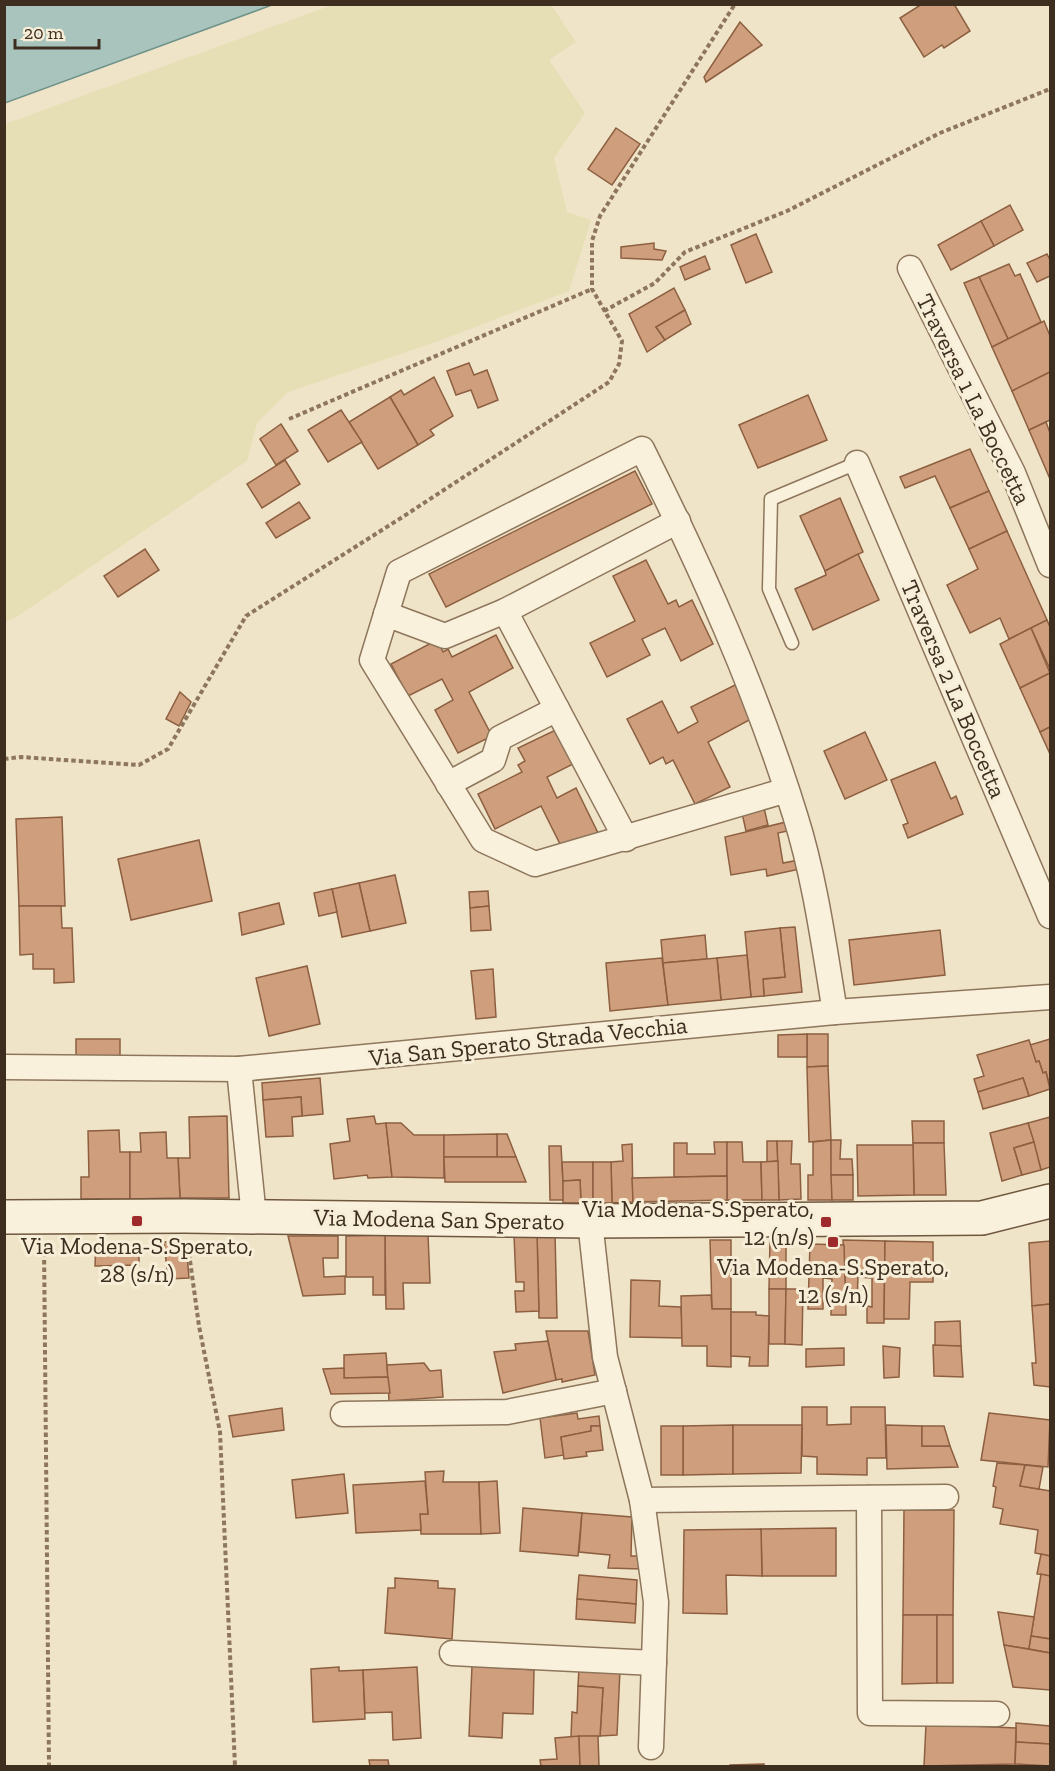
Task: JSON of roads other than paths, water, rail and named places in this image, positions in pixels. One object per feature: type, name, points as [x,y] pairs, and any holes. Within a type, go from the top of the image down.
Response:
[{"type":"street","name":"Traversa 1 La Boccetta","points":[[910,268],[1013,473],[1050,565]]},
{"type":"street","points":[[787,790],[535,864],[483,840],[372,660],[399,573],[642,449],[678,520],[762,717],[787,790],[796,817],[835,1012]]},
{"type":"street","name":"Traversa 2 La Boccetta","points":[[857,463],[1050,916]]},
{"type":"street","points":[[386,614],[446,636],[505,611],[678,520]]},
{"type":"street","points":[[505,611],[626,839]]},
{"type":"street","points":[[448,784],[493,760],[500,738],[557,709]]},
{"type":"street","name":"Via San Sperato Strada Vecchia","points":[[4,1067],[239,1069],[835,1012],[1050,997]]},
{"type":"street","points":[[239,1069],[254,1217]]},
{"type":"street","name":"Via Modena San Sperato","points":[[4,1218],[184,1216],[590,1221],[982,1218],[1050,1201]]},
{"type":"street","points":[[590,1221],[605,1357],[642,1500],[656,1602],[651,1747]]},
{"type":"street","points":[[343,1414],[507,1412],[614,1391]]},
{"type":"street","points":[[642,1500],[946,1497]]},
{"type":"street","points":[[868,1498],[870,1713],[997,1714]]},
{"type":"street","points":[[452,1653],[654,1663]]},
{"type":"lane","points":[[792,643],[769,589],[771,499],[857,463]]},
{"type":"water","points":[[5,4],[272,4],[272,5],[5,103]]},
{"type":"place","name":"Via Modena-S.Sperato, 28 (s/n)","points":[[137,1221]]},
{"type":"place","name":"Via Modena-S.Sperato, 12 (n/s)","points":[[826,1222]]},
{"type":"place","name":"Via Modena-S.Sperato, 12 (s/n)","points":[[833,1242]]}]
